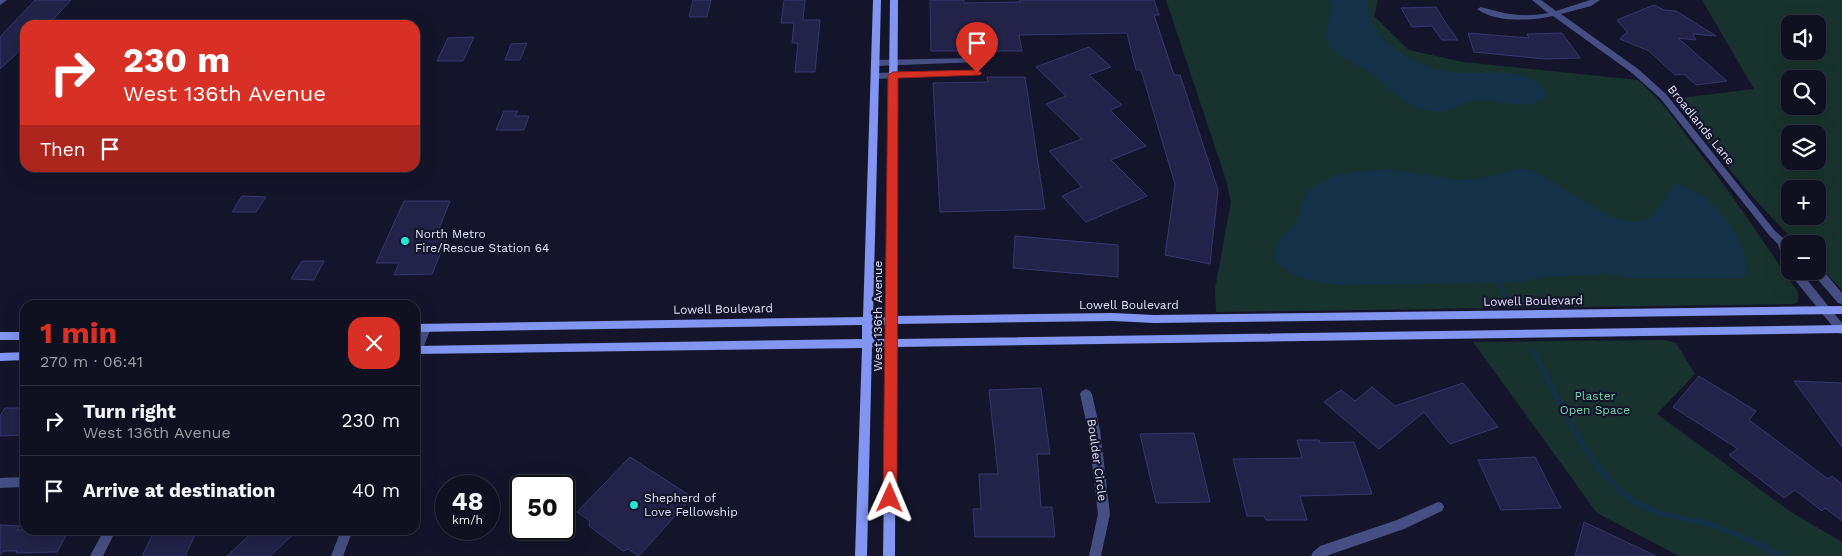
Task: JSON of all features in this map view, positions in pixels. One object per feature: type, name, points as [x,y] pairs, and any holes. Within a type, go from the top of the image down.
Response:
[{"type":"main road","name":"West 136th Avenue","points":[[861,556],[866,321],[878,0]]},
{"type":"main road","name":"West 136th Avenue","points":[[889,556],[894,0]]},
{"type":"main road","name":"Lowell Boulevard","points":[[420,328],[1842,310]]},
{"type":"main road","points":[[420,352],[866,343],[1842,330]]},
{"type":"main road","points":[[0,336],[20,336]]},
{"type":"main road","points":[[0,357],[20,356]]},
{"type":"street","name":"Broadlands Lane","points":[[1536,0],[1635,71],[1663,96],[1781,242]]},
{"type":"street","points":[[1481,9],[1502,17],[1519,19],[1555,14],[1596,0]]},
{"type":"street","points":[[876,63],[976,60]]},
{"type":"street","points":[[875,76],[977,73]]},
{"type":"street","points":[[1801,280],[1842,330]]},
{"type":"street","points":[[1825,280],[1842,300]]},
{"type":"street","name":"Boulder Circle","points":[[1086,394],[1095,440],[1104,514],[1095,556]]},
{"type":"street","points":[[0,483],[20,482]]},
{"type":"street","points":[[1318,556],[1324,550],[1400,526],[1438,506]]},
{"type":"street","points":[[96,556],[107,535]]},
{"type":"street","points":[[337,556],[345,535]]},
{"type":"green space","points":[[1166,0],[1378,0],[1374,16],[1409,50],[1463,62],[1638,80],[1662,103],[1730,193],[1781,267],[1781,280],[1790,280],[1798,292],[1798,302],[1793,304],[1216,312],[1215,289],[1231,202],[1226,180]]},
{"type":"green space","points":[[1702,0],[1842,0],[1842,290],[1826,273],[1826,235],[1789,235],[1750,194],[1672,99],[1754,89]]},
{"type":"green space","name":"Plaster Open Space","points":[[1666,340],[1676,343],[1695,374],[1657,414],[1791,512],[1842,542],[1842,556],[1679,556],[1597,513],[1473,342]]},
{"type":"water","points":[[1328,0],[1368,0],[1372,21],[1383,38],[1400,53],[1421,64],[1450,72],[1517,74],[1530,78],[1540,84],[1546,94],[1543,99],[1531,104],[1478,101],[1445,111],[1432,111],[1411,105],[1366,70],[1332,49],[1326,33],[1331,11],[1331,5]]},
{"type":"water","points":[[1388,169],[1457,180],[1485,178],[1516,169],[1533,170],[1609,216],[1633,222],[1651,218],[1675,184],[1702,195],[1715,206],[1726,220],[1743,250],[1746,265],[1745,278],[1628,278],[1607,274],[1546,277],[1518,282],[1345,285],[1326,284],[1299,277],[1276,261],[1276,247],[1280,239],[1296,223],[1299,218],[1302,202],[1318,184],[1340,175]]},
{"type":"building","points":[[35,0],[71,0],[53,20],[20,20],[20,51],[0,69],[0,37]]},
{"type":"building","points":[[693,0],[711,0],[707,17],[689,17]]},
{"type":"building","points":[[784,0],[805,0],[803,20],[820,20],[815,72],[795,72],[798,43],[792,43],[794,23],[781,23]]},
{"type":"building","points":[[930,0],[964,0],[964,3],[1020,2],[1020,0],[1154,0],[1159,15],[1154,15],[1174,75],[1180,75],[1218,190],[1210,264],[1165,255],[1175,184],[1141,70],[1136,70],[1127,33],[1019,35],[1022,51],[931,51]]},
{"type":"building","points":[[1654,5],[1664,10],[1676,11],[1716,36],[1693,34],[1696,40],[1678,38],[1727,81],[1696,85],[1684,74],[1675,75],[1649,51],[1620,39],[1627,32],[1617,20]]},
{"type":"building","points":[[1436,7],[1458,40],[1442,40],[1432,26],[1412,27],[1401,8]]},
{"type":"building","points":[[1468,33],[1529,38],[1527,34],[1562,33],[1580,58],[1545,59],[1474,52]]},
{"type":"building","points":[[474,37],[463,61],[437,61],[448,38]]},
{"type":"building","points":[[527,43],[520,60],[505,60],[511,44]]},
{"type":"building","points":[[1089,47],[1111,67],[1089,75],[1122,105],[1110,110],[1146,146],[1111,160],[1147,196],[1086,222],[1062,196],[1082,187],[1049,151],[1082,139],[1046,104],[1066,96],[1036,67]]},
{"type":"building","points":[[987,77],[1025,77],[1045,209],[940,212],[933,83],[988,82]]},
{"type":"building","points":[[504,111],[518,111],[515,116],[529,116],[524,130],[496,130]]},
{"type":"building","points":[[242,196],[266,197],[256,212],[232,212]]},
{"type":"building","name":"North Metro Fire/Rescue Station 64","points":[[404,201],[450,201],[436,236],[448,235],[432,274],[394,275],[399,263],[376,263]]},
{"type":"building","points":[[1015,236],[1118,245],[1118,277],[1013,268]]},
{"type":"building","points":[[302,261],[324,261],[314,280],[291,279]]},
{"type":"building","points":[[1699,376],[1756,411],[1749,420],[1828,479],[1832,476],[1842,484],[1842,521],[1825,508],[1822,511],[1795,490],[1784,498],[1729,455],[1738,449],[1673,407]]},
{"type":"building","points":[[1794,381],[1842,383],[1842,447]]},
{"type":"building","points":[[1463,383],[1498,427],[1450,444],[1424,412],[1379,449],[1324,402],[1341,390],[1355,401],[1372,387],[1395,406]]},
{"type":"building","points":[[1041,388],[1050,454],[1037,454],[1041,507],[1052,507],[1055,537],[975,537],[973,509],[981,509],[979,474],[998,474],[989,390]]},
{"type":"building","points":[[5,408],[20,408],[20,435],[0,436],[0,416]]},
{"type":"building","points":[[1194,433],[1210,502],[1156,503],[1140,434]]},
{"type":"building","points":[[1297,440],[1319,440],[1320,443],[1354,442],[1372,494],[1300,496],[1307,520],[1266,520],[1264,516],[1247,516],[1233,459],[1302,458]]},
{"type":"building","name":"Shepherd of Love Fellowship","points":[[630,457],[692,497],[639,556],[628,549],[623,551],[589,526],[590,521],[577,512]]},
{"type":"building","points":[[1535,457],[1561,508],[1501,510],[1478,460]]},
{"type":"building","points":[[1584,522],[1656,556],[1575,556]]},
{"type":"building","points":[[0,525],[20,526],[17,530],[20,530],[20,535],[66,535],[57,552],[16,553],[17,551],[3,551],[0,555]]},
{"type":"building","points":[[152,535],[195,535],[185,556],[142,556]]},
{"type":"building","points":[[250,535],[293,535],[270,556],[227,556]]},
{"type":"waterway","points":[[1499,283],[1508,300]]},
{"type":"waterway","points":[[1534,352],[1576,434],[1602,472],[1617,488],[1644,507],[1721,528],[1783,556]]},
{"type":"place","name":"North Metro Fire/Rescue Station 64","points":[[405,241]]},
{"type":"place","name":"Shepherd of Love Fellowship","points":[[634,505]]},
{"type":"route","points":[[890,498],[893,75],[977,73]]}]
